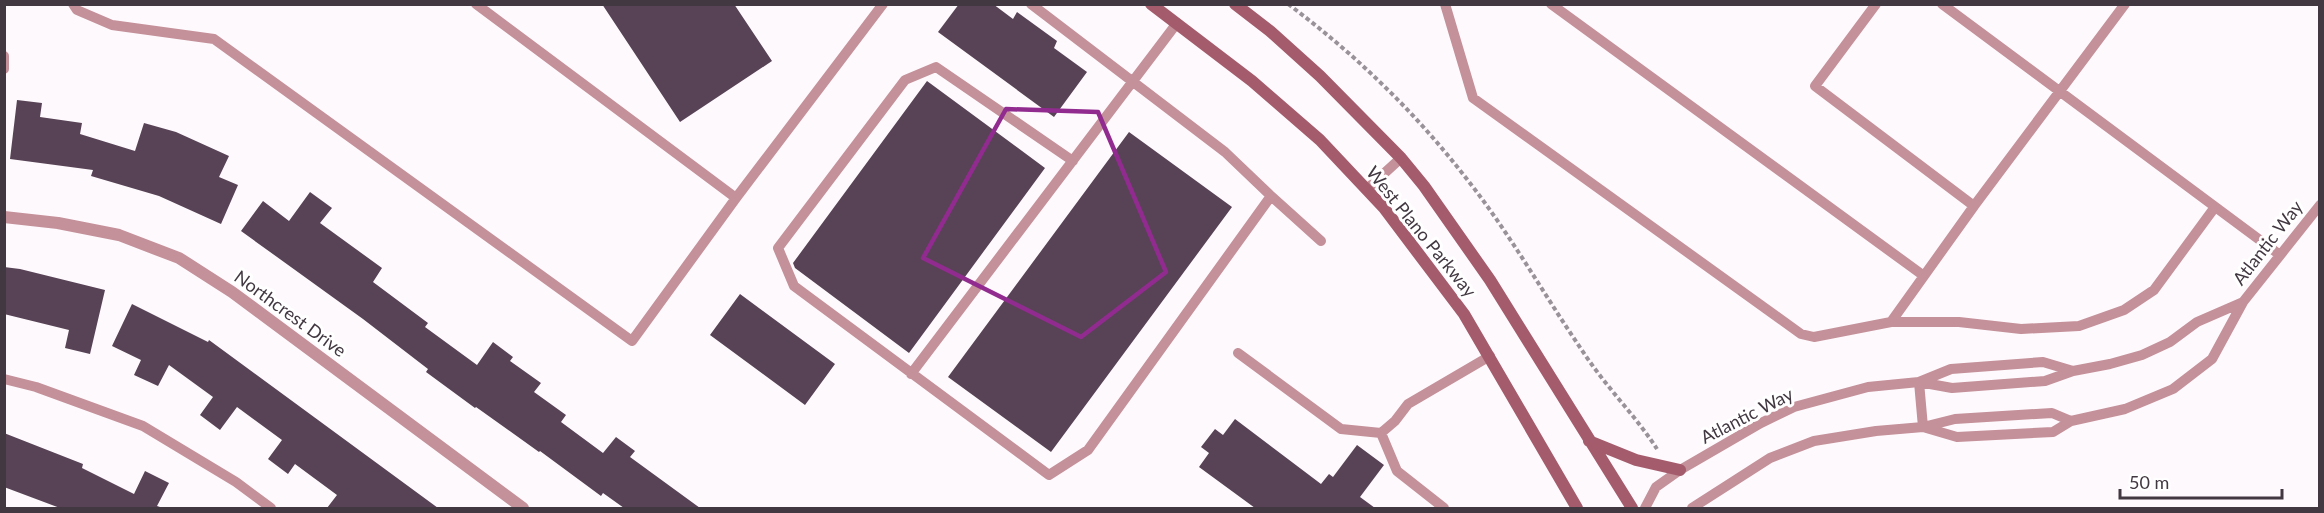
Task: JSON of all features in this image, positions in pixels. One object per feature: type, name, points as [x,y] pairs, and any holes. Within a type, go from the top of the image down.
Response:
[{"type":"main road","name":"West Plano Parkway","points":[[1151,4],[1252,81],[1320,140],[1384,208],[1464,314],[1577,508]]},
{"type":"main road","name":"West Plano Parkway","points":[[1235,4],[1270,31],[1320,76],[1401,158],[1464,240],[1632,508]]},
{"type":"main road","points":[[1590,441],[1636,460],[1680,470]]},
{"type":"street","name":"Northcrest Drive","points":[[4,217],[58,223],[119,235],[179,258],[232,292],[523,508]]},
{"type":"lane","points":[[73,4],[77,10],[88,9],[112,24],[214,39],[632,341],[736,198],[883,4]]},
{"type":"lane","points":[[476,4],[736,198]]},
{"type":"lane","points":[[1031,4],[1225,152],[1321,241]]},
{"type":"lane","points":[[1445,4],[1473,98],[1801,334],[1814,337],[1891,322],[1959,322],[2020,329],[2079,326],[2124,310],[2154,290],[2215,207]]},
{"type":"lane","points":[[1551,4],[1924,276]]},
{"type":"lane","points":[[1876,4],[1815,86],[1974,206]]},
{"type":"lane","points":[[1942,4],[2280,255]]},
{"type":"lane","points":[[1891,322],[1974,206],[2125,4]]},
{"type":"lane","points":[[911,374],[1177,23]]},
{"type":"lane","points":[[4,56],[4,69]]},
{"type":"lane","points":[[1073,161],[936,67],[905,80],[778,248],[794,286],[1049,476],[1088,450],[1271,196]]},
{"type":"lane","points":[[1367,189],[1401,158]]},
{"type":"lane","name":"Atlantic Way","points":[[1923,427],[1957,437],[2053,432],[2071,421],[2125,409],[2173,389],[2212,359],[2243,302],[2319,205]]},
{"type":"lane","name":"Atlantic Way","points":[[1645,508],[1656,487],[1680,470],[1761,423],[1794,407],[1868,387],[1919,382],[1952,388],[2045,381],[2073,371],[2110,364],[2142,354],[2170,342],[2197,322],[2243,302]]},
{"type":"lane","points":[[1238,353],[1341,429],[1381,433],[1395,421],[1408,404],[1490,356]]},
{"type":"lane","name":"Atlantic Way","points":[[1919,382],[1951,369],[2043,362],[2073,371]]},
{"type":"lane","points":[[4,379],[36,387],[143,426],[236,482],[271,508]]},
{"type":"lane","points":[[1919,382],[1923,427]]},
{"type":"lane","name":"Atlantic Way","points":[[1692,508],[1770,458],[1814,441],[1876,431],[1923,427],[1955,419],[2052,413],[2071,421]]},
{"type":"lane","points":[[1381,433],[1396,471],[1444,508]]},
{"type":"path","points":[[1288,4],[1363,65],[1424,124],[1468,179],[1591,364],[1658,450]]},
{"type":"highlighted area","points":[[1006,109],[1098,112],[1166,272],[1081,337],[923,258]]},
{"type":"building","points":[[602,4],[734,4],[772,61],[680,122]]},
{"type":"building","points":[[959,4],[993,4],[1013,19],[1017,12],[1057,41],[1054,48],[1087,72],[1054,117],[938,32]]},
{"type":"building","points":[[927,81],[1045,168],[909,353],[795,268],[793,263]]},
{"type":"building","points":[[17,100],[42,103],[40,117],[82,123],[80,134],[135,151],[144,123],[176,132],[229,156],[219,177],[238,185],[221,224],[159,196],[91,176],[93,170],[10,159]]},
{"type":"building","points":[[1129,132],[1232,207],[1051,452],[948,377]]},
{"type":"building","points":[[310,192],[332,208],[320,223],[382,268],[373,282],[428,323],[425,327],[477,365],[493,342],[513,357],[510,361],[541,383],[534,392],[566,415],[561,422],[603,453],[616,437],[635,451],[630,457],[700,508],[624,508],[603,493],[601,496],[426,372],[428,369],[363,319],[241,231],[263,201],[289,221]]},
{"type":"building","points":[[4,267],[105,290],[90,354],[65,348],[69,330],[4,314]]},
{"type":"building","points":[[740,294],[835,364],[805,405],[710,335]]},
{"type":"building","points":[[132,304],[208,342],[209,340],[438,508],[327,508],[337,495],[295,464],[288,474],[268,459],[282,440],[237,407],[220,430],[200,415],[213,397],[169,365],[158,386],[134,375],[141,360],[112,346]]},
{"type":"building","points":[[1235,419],[1321,484],[1329,474],[1333,477],[1357,445],[1384,465],[1360,497],[1375,508],[1255,508],[1199,467],[1209,453],[1201,447],[1215,429],[1223,435]]},
{"type":"building","points":[[4,433],[83,464],[82,468],[134,494],[145,471],[169,483],[157,506],[163,508],[60,508],[4,487]]}]
